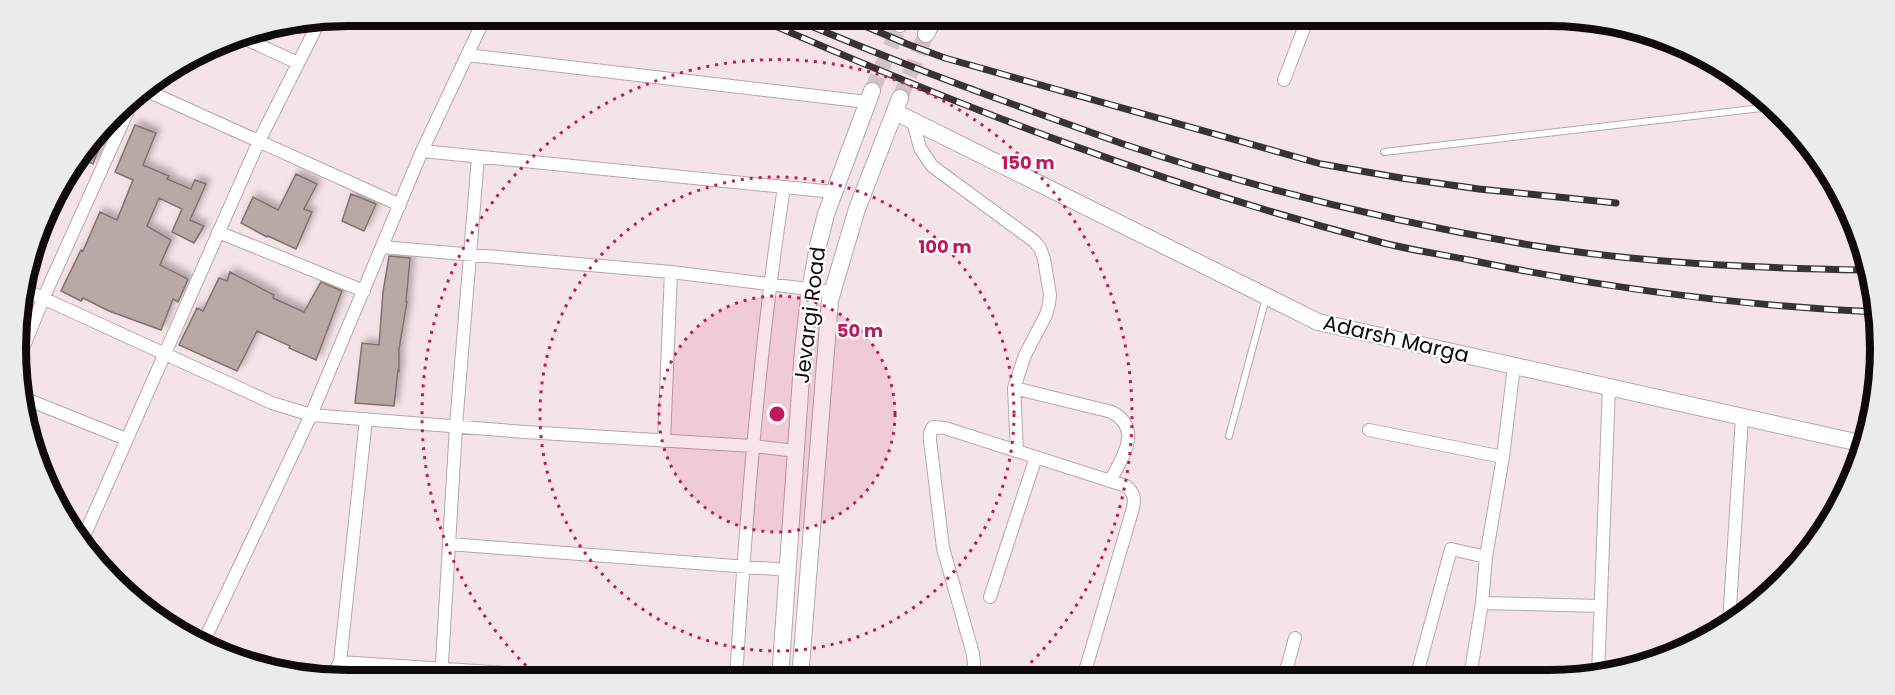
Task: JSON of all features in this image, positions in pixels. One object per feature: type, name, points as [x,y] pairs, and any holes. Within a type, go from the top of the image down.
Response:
[{"type":"main road","points":[[926,34],[931,25]]},
{"type":"main road","name":"Jevargi Road","points":[[781,670],[803,349],[810,290],[826,214],[869,97]]},
{"type":"main road","name":"Adarsh Marga","points":[[832,292],[857,208],[898,105],[913,121],[1318,322],[1855,442]]},
{"type":"main road","points":[[801,670],[832,292]]},
{"type":"street","points":[[206,637],[311,414],[422,151],[481,25]]},
{"type":"street","points":[[1284,80],[1305,25]]},
{"type":"street","points":[[85,534],[259,141],[316,27]]},
{"type":"street","points":[[250,41],[298,63]]},
{"type":"street","points":[[467,55],[869,97]]},
{"type":"street","points":[[151,92],[400,205]]},
{"type":"street","points":[[26,342],[127,113]]},
{"type":"street","points":[[913,121],[920,148],[932,166],[1034,241],[1040,248],[1044,259],[1050,295],[1049,304],[1046,315],[1025,355],[1014,388],[1017,451]]},
{"type":"street","points":[[422,151],[834,192]]},
{"type":"street","points":[[442,670],[456,426],[478,157]]},
{"type":"street","points":[[737,670],[753,446],[769,285],[784,187]]},
{"type":"street","points":[[218,232],[364,291]]},
{"type":"street","points":[[382,247],[672,272],[832,292]]},
{"type":"street","points":[[664,441],[672,272]]},
{"type":"street","points":[[30,293],[272,403],[311,414],[796,450]]},
{"type":"street","points":[[1471,670],[1482,603],[1486,557],[1503,457],[1514,366]]},
{"type":"street","points":[[1598,665],[1609,387]]},
{"type":"street","points":[[1014,388],[1112,412],[1122,417],[1128,426],[1128,441],[1110,481]]},
{"type":"street","points":[[30,401],[126,439]]},
{"type":"street","points":[[1730,613],[1742,417]]},
{"type":"street","points":[[336,669],[340,663],[366,419]]},
{"type":"street","points":[[973,670],[973,654],[944,548],[931,448],[933,427],[945,428],[1126,486],[1133,492],[1134,499],[1085,670]]},
{"type":"street","points":[[1369,430],[1503,457]]},
{"type":"street","points":[[990,597],[1036,457]]},
{"type":"street","points":[[449,544],[788,570]]},
{"type":"street","points":[[1418,670],[1450,549],[1486,557]]},
{"type":"street","points":[[1482,603],[1601,606]]},
{"type":"street","points":[[1286,670],[1295,638]]},
{"type":"street","points":[[340,663],[417,667],[428,670]]},
{"type":"lane","points":[[1384,152],[1763,108]]},
{"type":"lane","points":[[1229,436],[1266,296]]},
{"type":"building","points":[[135,125],[156,133],[143,165],[191,189],[195,180],[206,184],[190,220],[204,226],[194,243],[172,232],[182,209],[159,198],[147,226],[171,240],[160,265],[188,279],[178,302],[173,299],[161,330],[109,311],[83,298],[81,301],[61,291],[81,250],[83,251],[100,212],[117,220],[133,180],[115,172]]},
{"type":"building","points":[[103,137],[93,164],[85,161]]},
{"type":"building","points":[[296,174],[317,184],[304,209],[312,212],[296,249],[241,223],[253,197],[278,210]]},
{"type":"building","points":[[351,194],[376,204],[364,231],[342,221]]},
{"type":"building","points":[[389,256],[410,258],[394,406],[355,403],[362,343],[379,345],[383,292]]},
{"type":"building","points":[[230,272],[274,295],[273,298],[304,312],[321,282],[342,291],[316,360],[257,331],[237,371],[179,345],[197,308],[203,311],[219,278],[227,281]]},
{"type":"tunnel","points":[[872,91],[900,25]]},
{"type":"tunnel","points":[[900,98],[926,34]]},
{"type":"railway","points":[[773,25],[903,80],[1058,140],[1216,195],[1376,241],[1574,280],[1725,300],[1868,311]]},
{"type":"railway","points":[[809,25],[935,75],[1126,145],[1275,190],[1377,215],[1530,245],[1613,256],[1739,266],[1860,270]]},
{"type":"railway","points":[[862,25],[945,58],[1321,164],[1479,189],[1616,203]]}]
